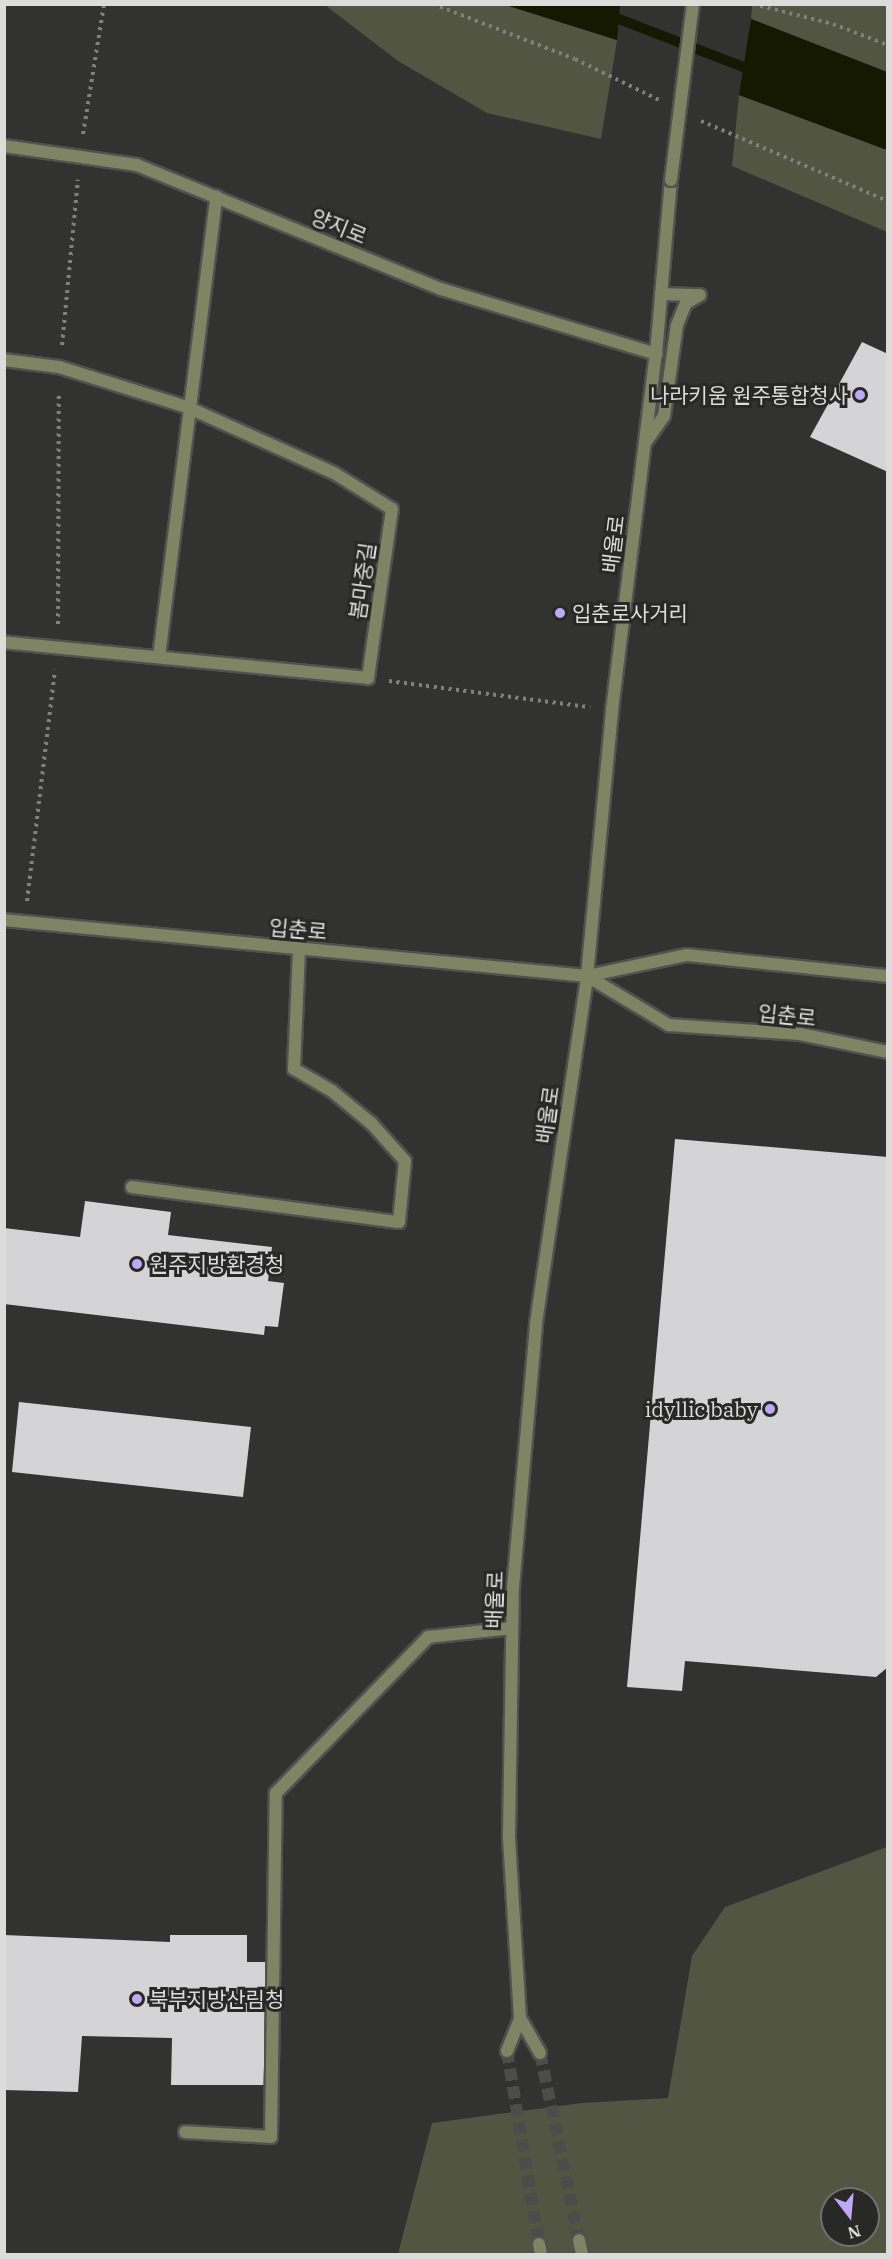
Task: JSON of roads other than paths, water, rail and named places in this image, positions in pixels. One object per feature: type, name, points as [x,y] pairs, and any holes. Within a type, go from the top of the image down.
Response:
[{"type":"street","name":"배울로","points":[[540,2053],[520,2018],[509,1836],[512,1628],[536,1323],[587,976],[612,710],[656,354],[671,180],[693,4]]},
{"type":"street","name":"양지로","points":[[4,146],[136,165],[441,289],[656,354]]},
{"type":"street","points":[[4,642],[159,657],[187,407],[216,197]]},
{"type":"street","points":[[645,443],[664,416],[678,325],[686,303],[700,295],[661,294]]},
{"type":"street","name":"봄마중길","points":[[4,360],[59,367],[187,407],[334,473],[392,508],[368,678],[159,657]]},
{"type":"street","name":"입춘로","points":[[4,920],[587,976],[687,955],[888,976]]},
{"type":"street","points":[[132,1187],[399,1222],[405,1161],[372,1124],[332,1091],[294,1069],[299,949]]},
{"type":"street","name":"입춘로","points":[[587,976],[669,1025],[800,1034],[888,1052]]},
{"type":"street","points":[[184,2132],[271,2137],[276,1793],[428,1637],[512,1628]]},
{"type":"street","points":[[507,2051],[520,2018]]},
{"type":"street","points":[[579,2240],[582,2254]]},
{"type":"waterway","points":[[580,4],[756,72]]},
{"type":"tunnel","points":[[507,2051],[539,2244]]},
{"type":"tunnel","points":[[540,2053],[579,2240]]},
{"type":"place","name":"나라키움 원주통합청사","points":[[860,395]]},
{"type":"place","name":"입춘로사거리","points":[[560,613]]},
{"type":"place","name":"원주지방환경청","points":[[137,1264]]},
{"type":"place","name":"idyllic baby","points":[[770,1409]]},
{"type":"place","name":"북부지방산림청","points":[[137,1999]]}]
